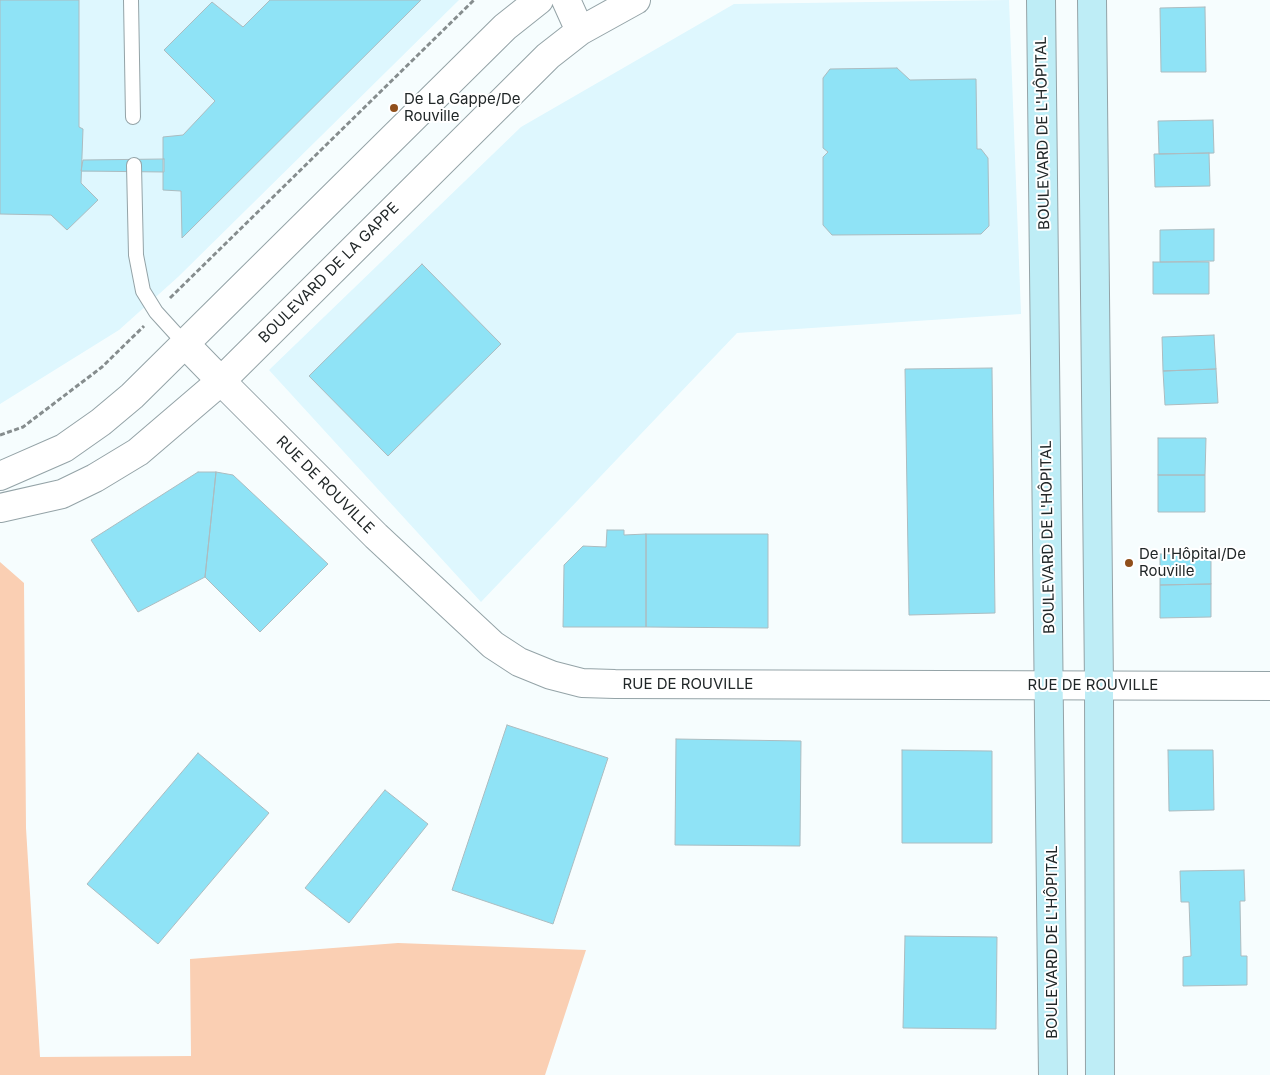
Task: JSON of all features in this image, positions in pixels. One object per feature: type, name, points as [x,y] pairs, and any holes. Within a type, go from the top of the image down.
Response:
[{"type":"main road","name":"BOULEVARD DE L'HÔPITAL","points":[[1041,0],[1053,1075]]},
{"type":"main road","points":[[1092,0],[1099,685],[1100,1075]]},
{"type":"street","points":[[0,476],[64,448],[101,422],[132,396],[505,27],[539,0]]},
{"type":"street","points":[[566,0],[580,31]]},
{"type":"street","name":"BOULEVARD DE LA GAPPE","points":[[0,508],[62,494],[95,478],[138,452],[221,380],[548,56],[580,31],[636,0]]},
{"type":"street","name":"RUE DE ROUVILLE","points":[[186,344],[376,536],[493,645],[519,662],[551,675],[582,683],[614,684],[1270,686]]},
{"type":"lane","points":[[131,0],[133,117]]},
{"type":"lane","points":[[134,165],[138,268],[143,290],[156,312],[186,344]]},
{"type":"path","points":[[0,435],[23,427],[102,368],[156,312],[474,0]]},
{"type":"shaded area","points":[[0,0],[459,0],[178,277],[119,330],[0,404]]},
{"type":"shaded area","points":[[1009,0],[1021,314],[737,333],[481,602],[269,370],[521,127],[734,4]]},
{"type":"shaded area","points":[[0,562],[24,583],[26,828],[40,1057],[191,1056],[190,959],[398,943],[586,950],[545,1075],[0,1075]]},
{"type":"building","points":[[0,0],[79,0],[79,127],[83,129],[81,183],[98,200],[67,230],[51,215],[0,214]]},
{"type":"building","points":[[270,0],[421,0],[182,238],[181,191],[163,190],[163,137],[183,135],[215,101],[164,50],[212,2],[243,27]]},
{"type":"building","points":[[1205,7],[1206,72],[1161,72],[1160,8]]},
{"type":"building","points":[[897,68],[910,80],[976,79],[977,149],[981,149],[988,158],[989,226],[981,234],[832,235],[823,225],[823,157],[828,152],[823,148],[823,78],[830,69]]},
{"type":"building","points":[[1213,120],[1214,153],[1159,154],[1158,121]]},
{"type":"building","points":[[1209,153],[1210,186],[1155,187],[1154,154]]},
{"type":"building","points":[[164,159],[164,172],[81,171],[83,160]]},
{"type":"building","points":[[1214,229],[1214,261],[1160,262],[1160,230]]},
{"type":"building","points":[[1153,262],[1209,262],[1209,294],[1153,294]]},
{"type":"building","points":[[422,264],[501,344],[388,456],[309,376]]},
{"type":"building","points":[[1214,335],[1216,369],[1163,371],[1162,337]]},
{"type":"building","points":[[992,368],[995,613],[909,615],[905,369]]},
{"type":"building","points":[[1216,369],[1218,403],[1165,405],[1163,371]]},
{"type":"building","points":[[1158,438],[1206,438],[1205,475],[1158,475]]},
{"type":"building","points":[[198,472],[216,472],[205,577],[138,612],[91,540]]},
{"type":"building","points":[[216,472],[233,475],[328,564],[260,632],[205,577]]},
{"type":"building","points":[[1158,475],[1205,475],[1205,512],[1158,512]]},
{"type":"building","points":[[607,530],[624,530],[624,535],[646,534],[646,627],[563,627],[564,565],[583,546],[606,547]]},
{"type":"building","points":[[646,534],[768,534],[768,628],[646,627]]},
{"type":"building","points":[[1160,554],[1211,554],[1211,584],[1160,585]]},
{"type":"building","points":[[1211,584],[1211,617],[1160,618],[1160,585]]},
{"type":"building","points":[[507,725],[608,758],[553,924],[452,890]]},
{"type":"building","points":[[676,739],[801,741],[800,846],[675,845]]},
{"type":"building","points":[[902,750],[992,751],[992,843],[902,843]]},
{"type":"building","points":[[1168,750],[1213,750],[1214,810],[1169,811]]},
{"type":"building","points":[[198,753],[269,813],[158,944],[87,884]]},
{"type":"building","points":[[385,790],[428,824],[349,923],[305,888]]},
{"type":"building","points":[[1244,870],[1245,901],[1240,901],[1241,956],[1247,956],[1247,985],[1183,986],[1183,957],[1191,956],[1189,902],[1181,902],[1180,871]]},
{"type":"building","points":[[905,936],[997,937],[996,1029],[903,1028]]},
{"type":"place","name":"De La Gappe/De Rouville","points":[[394,108]]},
{"type":"place","name":"De l'Hôpital/De Rouville","points":[[1129,563]]}]
